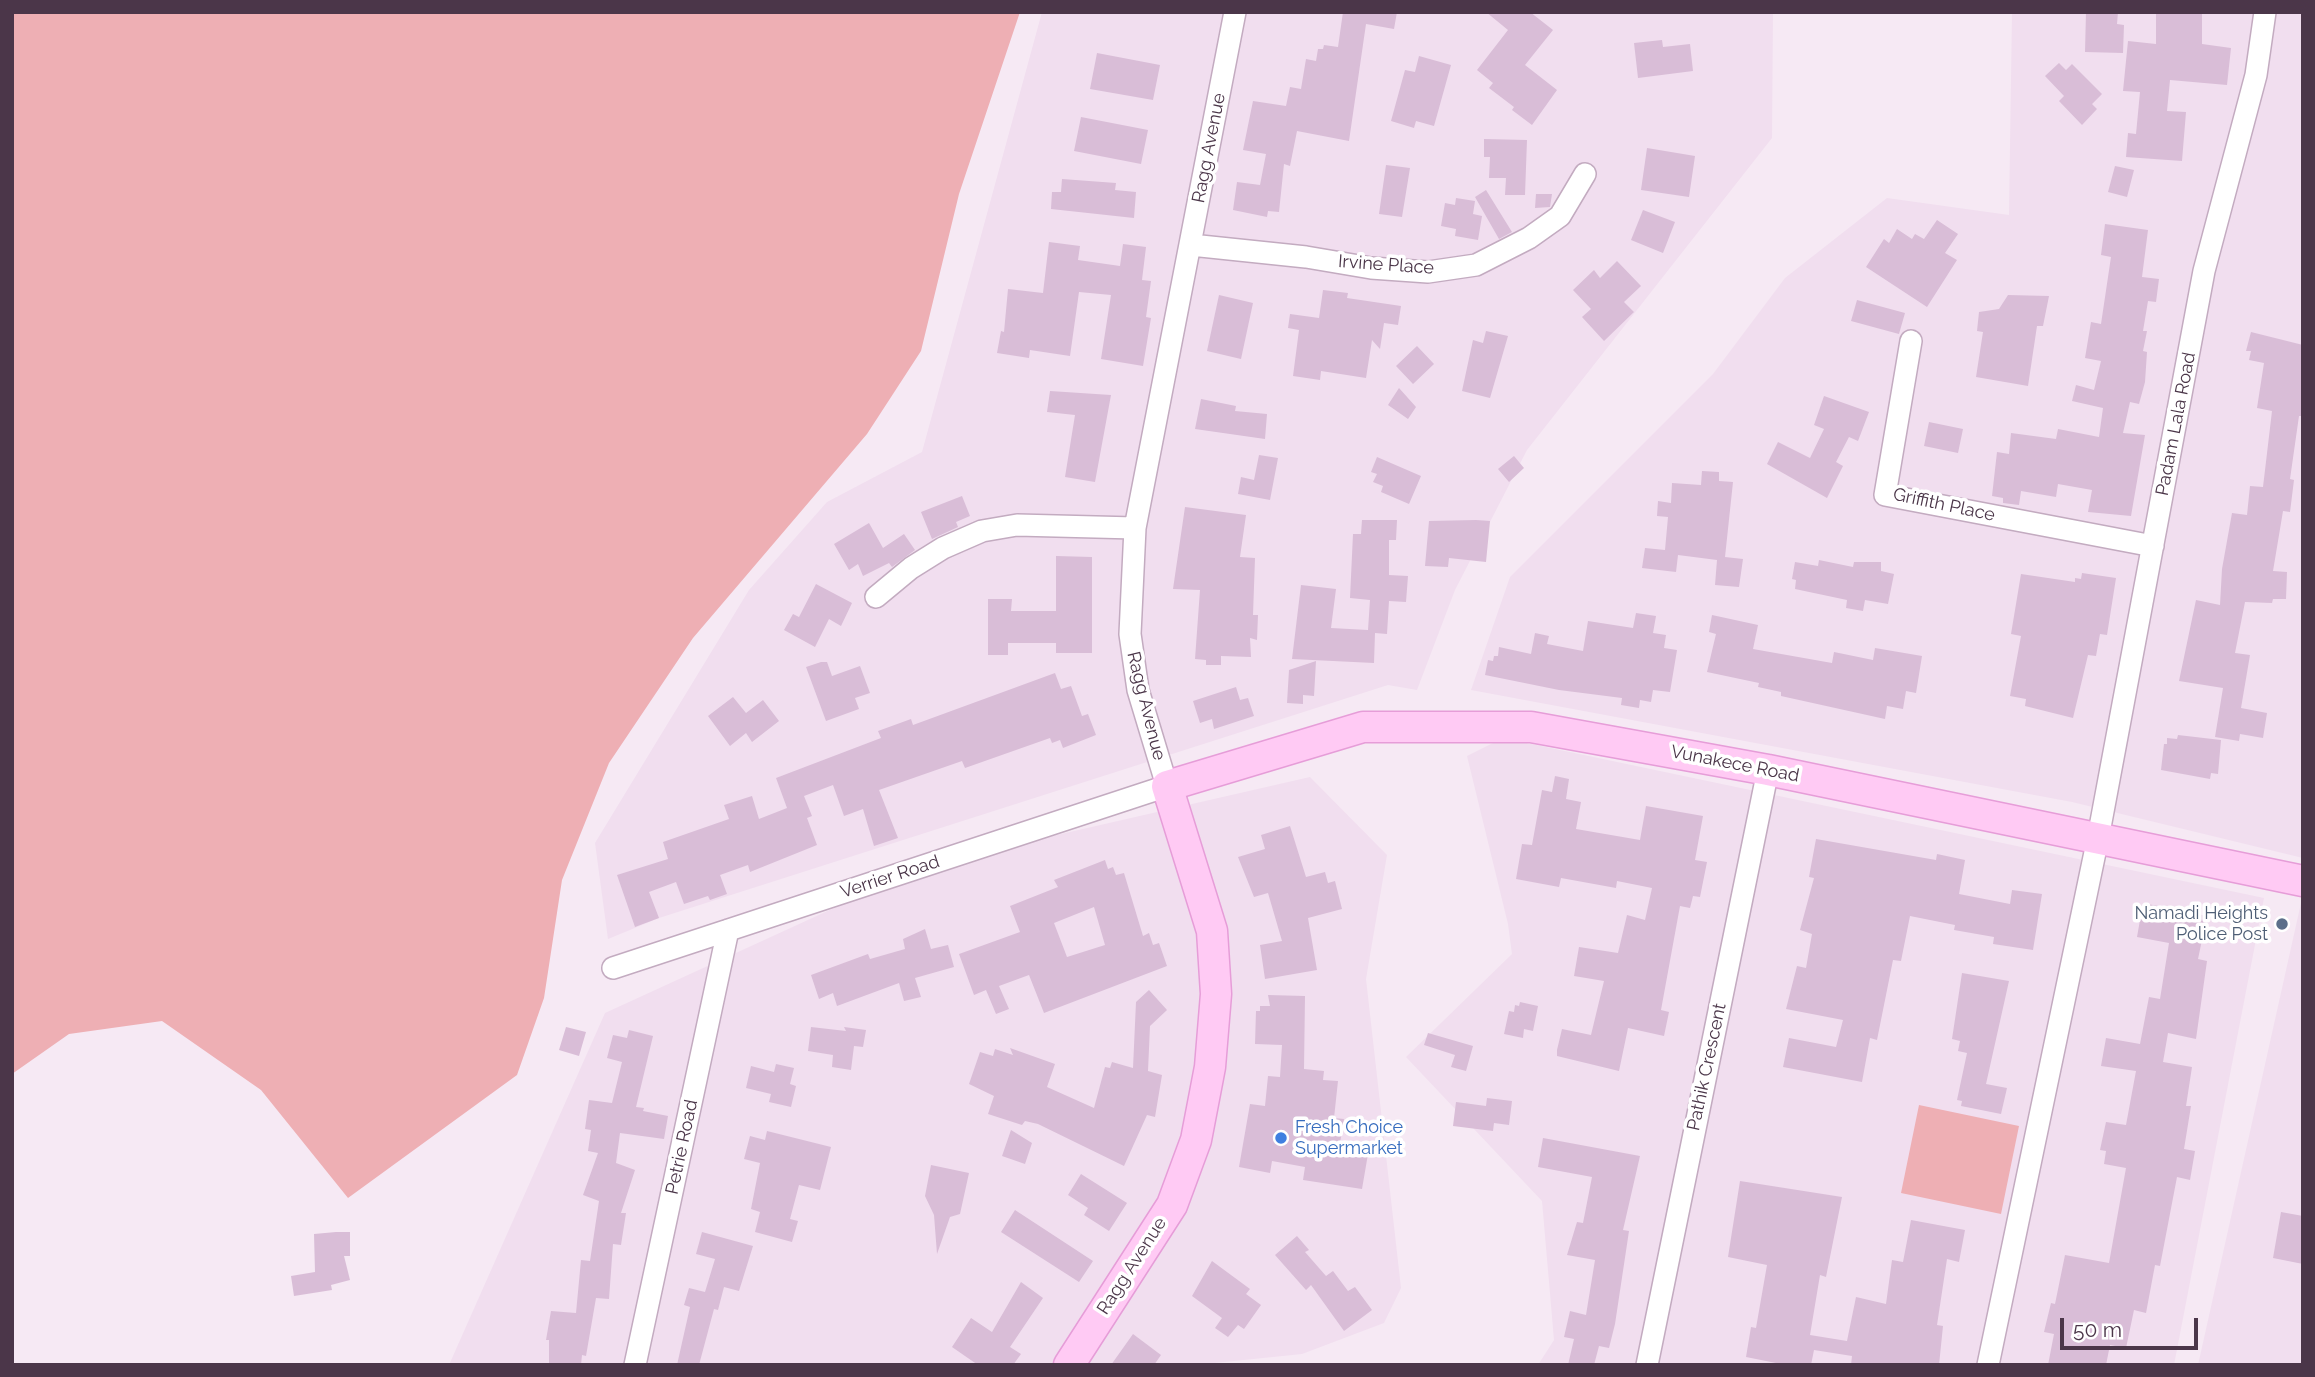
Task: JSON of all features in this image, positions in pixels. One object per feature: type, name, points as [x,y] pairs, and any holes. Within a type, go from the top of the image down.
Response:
[{"type":"main road","name":"Vunakece Road","points":[[1167,786],[1363,727],[1412,724],[1531,727],[1768,769],[2303,881]]},
{"type":"main road","name":"Ragg Avenue","points":[[1069,1365],[1172,1205],[1196,1140],[1210,1067],[1216,994],[1212,931],[1167,786]]},
{"type":"street","name":"Ragg Avenue","points":[[1167,786],[1138,690],[1129,634],[1135,528],[1235,12]]},
{"type":"street","name":"Padam Lala Road","points":[[2098,838],[2204,271],[2256,75],[2265,12]]},
{"type":"street","name":"Irvine Place","points":[[1191,245],[1306,257],[1371,268],[1428,272],[1476,265],[1529,238],[1560,216],[1585,174]]},
{"type":"street","name":"Griffith Place","points":[[1911,341],[1885,495],[2153,546]]},
{"type":"street","points":[[876,597],[911,568],[943,548],[982,531],[1017,525],[1135,528]]},
{"type":"street","name":"Pathik Crescent","points":[[1647,1365],[1768,769]]},
{"type":"street","name":"Verrier Road","points":[[613,968],[1167,786]]},
{"type":"street","points":[[1989,1365],[2098,838]]},
{"type":"street","name":"Petrie Road","points":[[635,1365],[728,930]]},
{"type":"shaded area","points":[[12,12],[1020,12],[959,194],[921,351],[867,434],[693,638],[609,763],[562,880],[544,998],[517,1075],[348,1198],[261,1090],[162,1021],[69,1034],[12,1074]]},
{"type":"shaded area","points":[[1042,12],[1773,12],[1772,138],[1527,450],[1455,590],[1417,690],[1388,685],[659,918],[608,939],[595,843],[749,590],[827,502],[922,452]]},
{"type":"shaded area","points":[[2012,12],[2303,12],[2303,858],[2072,802],[1471,690],[1510,577],[1713,374],[1785,278],[1887,198],[2009,215]]},
{"type":"shaded area","points":[[1503,738],[2264,898],[2174,1365],[1538,1365],[1554,1340],[1542,1201],[1406,1057],[1512,954],[1508,924],[1467,756]]},
{"type":"shaded area","points":[[1310,777],[1387,855],[1366,979],[1401,1288],[1384,1323],[1302,1354],[1195,1365],[449,1365],[605,1013],[930,864]]},
{"type":"shaded area","points":[[2303,894],[2303,1365],[2198,1365]]},
{"type":"shaded area","points":[[1919,1105],[2019,1126],[2001,1214],[1901,1193]]},
{"type":"building","points":[[1343,12],[1397,12],[1394,29],[1366,24],[1349,141],[1297,131],[1290,166],[1284,164],[1279,212],[1268,211],[1267,217],[1233,210],[1237,182],[1260,185],[1266,154],[1243,150],[1253,101],[1286,106],[1290,87],[1301,89],[1306,59],[1316,61],[1318,49],[1323,49],[1324,45],[1338,47]]},
{"type":"building","points":[[1486,12],[1530,12],[1553,30],[1525,65],[1557,90],[1532,125],[1489,88],[1493,83],[1477,70],[1508,30]]},
{"type":"building","points":[[2086,12],[2118,12],[2117,24],[2124,25],[2123,53],[2085,52]]},
{"type":"building","points":[[2156,12],[2202,12],[2202,44],[2231,48],[2227,85],[2170,80],[2167,111],[2186,112],[2182,161],[2126,157],[2128,133],[2136,134],[2140,92],[2123,91],[2128,41],[2156,44]]},
{"type":"building","points":[[1662,40],[1663,47],[1690,44],[1693,71],[1638,78],[1634,43]]},
{"type":"building","points":[[1097,53],[1160,65],[1153,100],[1090,89]]},
{"type":"building","points":[[1419,56],[1451,65],[1434,126],[1416,121],[1414,128],[1391,121],[1405,70],[1415,72]]},
{"type":"building","points":[[2059,63],[2066,70],[2072,64],[2102,94],[2092,104],[2097,109],[2082,125],[2059,101],[2064,96],[2045,76]]},
{"type":"building","points":[[1081,117],[1148,130],[1141,164],[1074,151]]},
{"type":"building","points":[[1484,139],[1527,140],[1525,195],[1505,195],[1506,178],[1489,178],[1490,157],[1484,157]]},
{"type":"building","points":[[1647,148],[1695,156],[1689,197],[1641,190]]},
{"type":"building","points":[[1386,165],[1410,168],[1402,217],[1379,214]]},
{"type":"building","points":[[2115,166],[2134,170],[2127,197],[2108,192]]},
{"type":"building","points":[[1062,179],[1116,183],[1115,190],[1136,192],[1134,218],[1051,209],[1052,192],[1061,192]]},
{"type":"building","points":[[1486,190],[1512,232],[1499,239],[1475,197]]},
{"type":"building","points":[[1536,194],[1552,194],[1550,207],[1535,208]]},
{"type":"building","points":[[1456,198],[1475,201],[1473,214],[1482,216],[1478,240],[1455,236],[1456,229],[1441,226],[1445,203],[1455,205]]},
{"type":"building","points":[[1643,210],[1675,222],[1663,253],[1631,240]]},
{"type":"building","points":[[1937,220],[1958,234],[1945,253],[1957,260],[1927,307],[1866,267],[1884,239],[1889,243],[1897,229],[1912,239],[1915,234],[1924,239]]},
{"type":"building","points":[[2105,224],[2148,230],[2142,277],[2159,279],[2156,302],[2148,301],[2143,331],[2147,331],[2143,351],[2147,352],[2145,382],[2139,404],[2130,402],[2123,433],[2145,435],[2131,516],[2088,512],[2092,490],[2058,484],[2056,497],[2021,491],[2019,505],[2003,503],[2003,498],[1992,496],[1997,452],[2009,454],[2011,433],[2056,439],[2058,429],[2099,437],[2103,408],[2072,401],[2076,385],[2094,390],[2101,361],[2085,358],[2091,322],[2101,324],[2111,257],[2101,255]]},
{"type":"building","points":[[1049,242],[1080,246],[1078,260],[1120,266],[1123,244],[1146,247],[1142,280],[1151,281],[1146,317],[1151,318],[1143,366],[1101,359],[1111,295],[1079,292],[1070,356],[1030,350],[1029,358],[997,353],[1001,331],[1004,332],[1008,289],[1043,293]]},
{"type":"building","points":[[1617,261],[1641,286],[1624,302],[1634,312],[1604,341],[1582,317],[1591,309],[1573,290],[1594,270],[1600,278]]},
{"type":"building","points":[[1323,290],[1348,293],[1347,298],[1401,306],[1398,325],[1384,323],[1380,349],[1372,340],[1366,378],[1321,371],[1320,380],[1293,376],[1299,330],[1288,328],[1290,314],[1319,318]]},
{"type":"building","points":[[1219,295],[1253,303],[1241,359],[1207,351]]},
{"type":"building","points":[[2008,295],[2049,296],[2043,326],[2037,326],[2028,386],[1976,377],[1983,332],[1977,331],[1979,312],[1999,309]]},
{"type":"building","points":[[1857,300],[1905,313],[1899,334],[1851,321]]},
{"type":"building","points":[[1486,331],[1508,336],[1490,398],[1462,391],[1473,340],[1483,343]]},
{"type":"building","points":[[2251,332],[2303,345],[2303,416],[2299,416],[2290,479],[2294,480],[2290,512],[2283,511],[2273,571],[2287,572],[2286,599],[2273,599],[2272,603],[2245,602],[2235,653],[2250,655],[2241,708],[2267,713],[2263,738],[2240,734],[2239,741],[2215,737],[2223,688],[2179,681],[2196,600],[2220,605],[2222,569],[2232,513],[2247,515],[2250,486],[2263,487],[2272,411],[2257,408],[2264,363],[2249,360],[2251,351],[2246,351]]},
{"type":"building","points":[[1417,346],[1434,364],[1413,384],[1396,366]]},
{"type":"building","points":[[1399,388],[1416,407],[1408,419],[1388,405]]},
{"type":"building","points":[[1050,391],[1111,395],[1095,482],[1065,477],[1075,415],[1047,412]]},
{"type":"building","points":[[1824,396],[1869,412],[1858,441],[1849,437],[1836,462],[1843,466],[1827,498],[1767,464],[1778,442],[1810,458],[1824,429],[1814,425]]},
{"type":"building","points":[[1201,399],[1236,406],[1235,411],[1267,414],[1265,439],[1195,429]]},
{"type":"building","points":[[1929,422],[1963,429],[1958,453],[1924,446]]},
{"type":"building","points":[[1259,455],[1278,458],[1270,500],[1238,494],[1241,477],[1254,480]]},
{"type":"building","points":[[1514,456],[1524,468],[1509,482],[1498,469]]},
{"type":"building","points":[[1377,457],[1421,476],[1409,504],[1381,492],[1383,486],[1373,482],[1377,474],[1371,472]]},
{"type":"building","points":[[1702,471],[1719,472],[1719,481],[1733,482],[1725,557],[1743,559],[1739,587],[1715,585],[1717,560],[1678,555],[1676,572],[1642,568],[1645,548],[1665,550],[1668,517],[1657,516],[1658,501],[1671,503],[1672,483],[1701,485]]},
{"type":"building","points":[[962,496],[970,516],[956,522],[958,527],[932,539],[921,512]]},
{"type":"building","points":[[1185,507],[1246,515],[1240,557],[1255,558],[1253,615],[1258,615],[1257,640],[1250,638],[1251,657],[1221,656],[1221,665],[1206,665],[1206,660],[1195,659],[1200,590],[1173,589]]},
{"type":"building","points":[[1362,520],[1397,520],[1396,540],[1389,540],[1389,575],[1408,576],[1406,602],[1389,601],[1387,634],[1375,633],[1374,663],[1292,659],[1301,585],[1336,589],[1331,628],[1368,630],[1370,600],[1350,598],[1353,534],[1361,534]]},
{"type":"building","points":[[1429,521],[1490,521],[1486,562],[1449,558],[1448,567],[1425,566]]},
{"type":"building","points":[[869,523],[883,548],[904,534],[915,550],[892,567],[889,563],[863,576],[858,564],[849,570],[834,544]]},
{"type":"building","points":[[1056,556],[1092,557],[1092,653],[1056,653],[1056,643],[1008,643],[1008,655],[988,655],[988,599],[1012,599],[1011,611],[1056,611]]},
{"type":"building","points":[[1819,560],[1853,567],[1854,562],[1881,562],[1881,571],[1894,574],[1888,604],[1865,600],[1863,611],[1846,608],[1847,600],[1795,589],[1796,580],[1792,579],[1795,562],[1818,566]]},
{"type":"building","points":[[2082,573],[2116,578],[2107,635],[2100,634],[2096,656],[2088,655],[2073,718],[2025,706],[2026,699],[2010,696],[2021,636],[2011,634],[2021,574],[2075,582],[2075,578],[2081,579]]},
{"type":"building","points":[[816,584],[852,603],[841,626],[829,619],[815,647],[784,630],[793,614],[799,617]]},
{"type":"building","points":[[1636,613],[1656,616],[1653,633],[1666,635],[1664,648],[1677,650],[1670,692],[1653,690],[1651,702],[1640,700],[1639,708],[1621,705],[1622,698],[1559,690],[1485,675],[1488,660],[1493,661],[1494,656],[1498,656],[1499,647],[1531,654],[1535,633],[1549,636],[1547,644],[1583,651],[1588,621],[1633,628]]},
{"type":"building","points":[[1712,615],[1758,625],[1753,649],[1832,663],[1834,652],[1873,660],[1875,648],[1922,656],[1916,693],[1906,691],[1903,709],[1887,706],[1885,719],[1781,696],[1781,692],[1758,687],[1759,683],[1707,672],[1716,634],[1709,632]]},
{"type":"building","points":[[1316,661],[1314,696],[1303,695],[1303,704],[1287,703],[1289,670]]},
{"type":"building","points":[[827,662],[832,676],[860,666],[870,693],[855,698],[859,709],[826,721],[806,667]]},
{"type":"building","points":[[1055,673],[1061,689],[1071,686],[1082,716],[1088,714],[1096,735],[1063,748],[1060,740],[1052,743],[1050,738],[965,768],[962,761],[879,790],[898,838],[874,846],[863,809],[844,816],[833,785],[804,796],[812,816],[807,818],[817,845],[750,872],[748,865],[720,875],[727,894],[710,900],[708,896],[684,904],[676,882],[649,892],[659,918],[635,927],[617,875],[668,859],[663,842],[729,819],[724,805],[752,796],[759,819],[787,808],[776,778],[881,738],[878,731],[911,719],[913,725]]},
{"type":"building","points":[[1236,687],[1240,700],[1248,698],[1254,716],[1214,729],[1212,719],[1200,723],[1193,701]]},
{"type":"building","points":[[733,697],[746,713],[763,700],[779,721],[752,742],[746,733],[730,746],[708,716]]},
{"type":"building","points":[[2178,735],[2221,740],[2218,774],[2211,773],[2210,779],[2161,770],[2164,744],[2167,744],[2167,738],[2177,739]]},
{"type":"building","points":[[1555,776],[1569,779],[1566,799],[1581,802],[1576,829],[1640,840],[1646,806],[1703,816],[1695,860],[1707,862],[1700,897],[1693,896],[1690,908],[1680,906],[1661,1010],[1669,1012],[1664,1036],[1628,1028],[1619,1071],[1557,1056],[1557,1050],[1562,1029],[1591,1035],[1604,981],[1574,976],[1579,947],[1618,953],[1627,915],[1645,920],[1652,888],[1617,881],[1616,888],[1561,878],[1559,887],[1516,879],[1522,844],[1532,845],[1542,790],[1552,792]]},
{"type":"building","points":[[1290,826],[1306,877],[1325,872],[1328,883],[1335,881],[1342,909],[1308,918],[1317,970],[1265,979],[1260,945],[1282,941],[1268,893],[1254,897],[1238,857],[1265,849],[1261,835]]},
{"type":"building","points":[[1816,839],[1936,860],[1937,854],[1965,860],[1959,894],[2010,904],[2012,890],[2042,894],[2033,950],[1993,944],[1994,937],[1954,930],[1955,925],[1910,916],[1901,961],[1893,960],[1877,1040],[1870,1038],[1862,1082],[1783,1067],[1789,1038],[1836,1047],[1843,1020],[1786,1009],[1797,966],[1806,968],[1812,934],[1800,930],[1814,878],[1809,877]]},
{"type":"building","points":[[1105,860],[1108,869],[1113,867],[1116,875],[1124,873],[1143,936],[1149,933],[1153,945],[1159,943],[1167,966],[1044,1013],[1029,975],[999,986],[1009,1009],[996,1014],[986,990],[974,995],[959,954],[1020,932],[1010,906],[1058,887],[1054,880]],"holes":[[[1094,907],[1105,945],[1067,957],[1054,923]]]},
{"type":"building","points":[[2143,903],[2207,916],[2198,959],[2207,961],[2196,1039],[2168,1033],[2163,1062],[2192,1067],[2186,1106],[2191,1106],[2184,1149],[2195,1151],[2190,1180],[2177,1177],[2160,1266],[2155,1265],[2146,1313],[2134,1310],[2126,1348],[2110,1345],[2106,1365],[2048,1365],[2054,1334],[2044,1332],[2051,1303],[2055,1304],[2065,1255],[2109,1263],[2126,1168],[2104,1164],[2106,1151],[2100,1150],[2106,1122],[2126,1125],[2136,1071],[2101,1066],[2106,1038],[2140,1044],[2149,997],[2160,999],[2169,943],[2137,937]]},
{"type":"building","points":[[925,929],[931,949],[948,945],[954,967],[915,978],[921,997],[904,1001],[899,983],[837,1006],[833,993],[819,999],[811,975],[868,954],[870,959],[905,949],[903,939]]},
{"type":"building","points":[[1962,973],[2009,981],[1986,1084],[2007,1088],[2001,1114],[1961,1106],[1962,1101],[1957,1100],[1967,1053],[1958,1051],[1960,1041],[1952,1039]]},
{"type":"building","points":[[1149,990],[1167,1010],[1150,1026],[1148,1071],[1162,1075],[1155,1117],[1147,1115],[1124,1166],[1038,1124],[1025,1121],[1022,1125],[988,1114],[994,1096],[969,1084],[980,1052],[993,1056],[995,1049],[1013,1055],[1010,1048],[1055,1064],[1047,1087],[1094,1108],[1105,1067],[1110,1068],[1112,1062],[1133,1068],[1136,1002]]},
{"type":"building","points":[[1268,995],[1305,996],[1304,1069],[1324,1071],[1323,1080],[1338,1081],[1334,1118],[1344,1119],[1339,1149],[1368,1154],[1362,1189],[1303,1180],[1305,1167],[1272,1161],[1270,1173],[1239,1167],[1250,1104],[1265,1106],[1268,1076],[1280,1077],[1282,1045],[1255,1044],[1256,1011],[1260,1011],[1260,1006],[1270,1006]]},
{"type":"building","points":[[1520,1002],[1538,1006],[1533,1031],[1524,1029],[1523,1038],[1504,1034],[1509,1011],[1514,1012],[1515,1005],[1519,1006]]},
{"type":"building","points":[[566,1027],[586,1032],[579,1056],[559,1050]]},
{"type":"building","points":[[811,1027],[866,1030],[863,1047],[854,1046],[851,1070],[832,1067],[833,1055],[808,1051]]},
{"type":"building","points":[[629,1030],[653,1036],[636,1107],[668,1116],[664,1139],[620,1133],[616,1163],[635,1170],[621,1213],[626,1213],[621,1245],[613,1244],[609,1299],[596,1298],[586,1356],[582,1355],[581,1365],[549,1365],[549,1340],[546,1340],[551,1311],[576,1313],[581,1260],[590,1261],[599,1201],[583,1195],[598,1153],[588,1151],[591,1130],[585,1129],[589,1100],[612,1103],[622,1062],[607,1058],[613,1035],[627,1038]]},
{"type":"building","points":[[1428,1033],[1473,1046],[1466,1071],[1451,1067],[1455,1055],[1424,1045]]},
{"type":"building","points":[[776,1064],[794,1068],[790,1084],[796,1086],[791,1107],[769,1102],[771,1094],[746,1088],[751,1066],[774,1072]]},
{"type":"building","points":[[1487,1098],[1512,1101],[1509,1125],[1494,1123],[1493,1131],[1453,1126],[1456,1102],[1486,1106]]},
{"type":"building","points":[[1011,1130],[1032,1143],[1025,1164],[1002,1156]]},
{"type":"building","points":[[767,1131],[831,1147],[820,1190],[799,1185],[790,1219],[798,1221],[792,1242],[755,1232],[760,1212],[751,1209],[760,1163],[744,1159],[750,1136],[765,1140]]},
{"type":"building","points":[[1543,1138],[1640,1156],[1623,1230],[1629,1231],[1615,1324],[1609,1348],[1599,1346],[1594,1365],[1568,1365],[1574,1339],[1564,1337],[1570,1311],[1586,1315],[1595,1260],[1567,1255],[1577,1222],[1583,1223],[1592,1177],[1538,1167]]},
{"type":"building","points":[[931,1165],[969,1173],[960,1214],[950,1217],[937,1254],[934,1215],[925,1196]]},
{"type":"building","points":[[1081,1174],[1127,1203],[1109,1231],[1084,1215],[1088,1208],[1068,1195]]},
{"type":"building","points":[[1740,1181],[1842,1197],[1826,1277],[1820,1275],[1810,1335],[1847,1341],[1856,1297],[1886,1304],[1892,1260],[1903,1262],[1911,1220],[1965,1230],[1959,1262],[1947,1259],[1937,1325],[1943,1326],[1939,1365],[1851,1365],[1852,1356],[1814,1350],[1811,1365],[1786,1365],[1746,1357],[1751,1327],[1756,1328],[1767,1265],[1728,1257]]},
{"type":"building","points":[[1015,1210],[1093,1261],[1079,1282],[1001,1232]]},
{"type":"building","points":[[2281,1212],[2303,1216],[2303,1264],[2273,1258]]},
{"type":"building","points":[[350,1232],[350,1256],[344,1256],[350,1280],[331,1285],[332,1290],[294,1296],[291,1276],[315,1272],[314,1234]]},
{"type":"building","points":[[702,1232],[753,1246],[739,1291],[724,1287],[718,1310],[714,1309],[699,1365],[677,1365],[690,1307],[684,1305],[689,1288],[705,1292],[715,1259],[696,1254]]},
{"type":"building","points":[[1297,1236],[1309,1250],[1305,1252],[1326,1276],[1333,1271],[1348,1291],[1355,1287],[1372,1310],[1344,1331],[1311,1285],[1306,1290],[1275,1255]]},
{"type":"building","points":[[1212,1261],[1250,1289],[1246,1294],[1261,1305],[1244,1329],[1238,1325],[1228,1337],[1215,1328],[1222,1318],[1192,1296]]},
{"type":"building","points":[[1021,1282],[1043,1298],[1010,1347],[1021,1354],[1013,1365],[978,1365],[952,1347],[971,1318],[992,1332]]},
{"type":"building","points":[[1133,1334],[1161,1355],[1154,1365],[1111,1365]]},
{"type":"place","name":"Namadi Heights Police Post","points":[[2282,924]]},
{"type":"place","name":"Fresh Choice Supermarket","points":[[1281,1138]]}]
